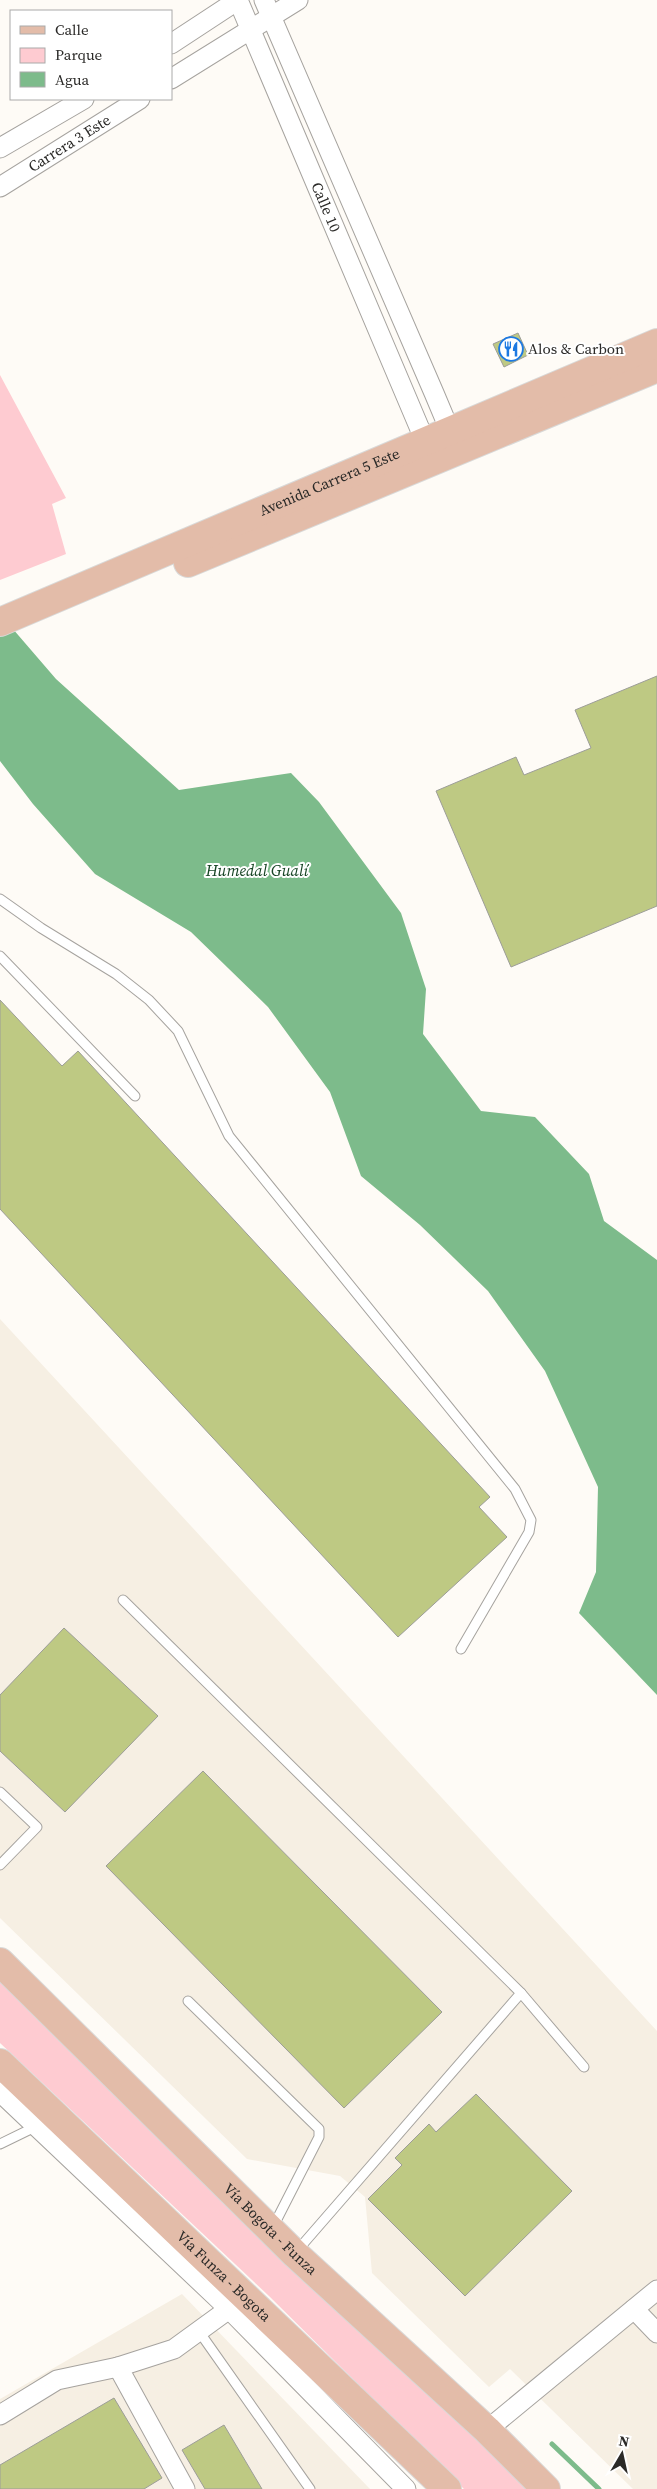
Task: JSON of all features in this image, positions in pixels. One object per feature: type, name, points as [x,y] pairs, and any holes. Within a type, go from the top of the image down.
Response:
[{"type":"main road","name":"Avenida Carrera 5 Este","points":[[432,450],[445,420],[657,343]]},
{"type":"main road","name":"Avenida Carrera 5 Este","points":[[0,641],[20,620],[432,450],[657,368]]},
{"type":"main road","name":"Vía Bogota - Funza","points":[[0,1962],[295,2254],[487,2430],[546,2489]]},
{"type":"main road","name":"Vía Funza - Bogota","points":[[0,2062],[447,2489]]},
{"type":"street","name":"Calle 10","points":[[238,0],[414,415],[432,450]]},
{"type":"street","points":[[172,43],[238,0]]},
{"type":"street","points":[[172,78],[251,28],[268,7],[298,0]]},
{"type":"street","name":"Calle 10","points":[[268,7],[445,420]]},
{"type":"street","name":"Carrera 3 Este","points":[[0,148],[82,100]]},
{"type":"street","name":"Carrera 3 Este","points":[[0,187],[138,100]]},
{"type":"street","points":[[414,415],[445,420]]},
{"type":"street","name":"Vía Funza - Bogota","points":[[0,2092],[229,2309],[406,2489]]},
{"type":"street","points":[[487,2430],[657,2290]]},
{"type":"street","points":[[0,2415],[57,2380],[118,2367],[174,2349],[229,2309]]},
{"type":"street","points":[[634,2309],[657,2333]]},
{"type":"street","points":[[118,2367],[181,2488]]},
{"type":"lane","points":[[0,899],[41,928],[116,974],[149,1000],[178,1031],[230,1136],[515,1489],[531,1520],[528,1532],[461,1649]]},
{"type":"lane","points":[[0,956],[135,1096]]},
{"type":"lane","points":[[123,1600],[520,1993],[584,2067]]},
{"type":"lane","points":[[0,1792],[38,1827],[0,1865]]},
{"type":"lane","points":[[295,2254],[520,1993]]},
{"type":"lane","points":[[188,2001],[319,2129],[319,2137],[271,2230]]},
{"type":"lane","points":[[0,2144],[37,2126]]},
{"type":"lane","points":[[198,2330],[310,2489]]},
{"type":"shaded area","points":[[0,1319],[657,2031],[657,2489],[633,2489],[510,2369],[489,2387],[372,2273],[365,2197],[340,2176],[247,2159],[0,1918]]},
{"type":"shaded area","points":[[182,2294],[370,2489],[0,2489],[0,2399]]},
{"type":"green space","points":[[0,375],[66,498],[52,504],[66,554],[0,580]]},
{"type":"green space","points":[[0,1978],[531,2489],[464,2489],[269,2296],[0,2043]]},
{"type":"water","name":"Humedal Gualí","points":[[0,614],[56,679],[179,790],[291,773],[319,802],[401,913],[426,989],[423,1034],[481,1111],[535,1117],[589,1174],[604,1221],[657,1260],[657,1695],[579,1613],[596,1572],[598,1487],[545,1371],[488,1291],[420,1225],[361,1176],[330,1092],[268,1007],[191,932],[95,874],[33,804],[0,761]]},
{"type":"building","name":"Alos & Carbon","points":[[518,333],[528,355],[504,367],[493,344]]},
{"type":"building","points":[[657,676],[657,906],[511,967],[436,791],[516,757],[524,775],[591,748],[575,710]]},
{"type":"building","points":[[0,1000],[62,1066],[78,1051],[490,1497],[479,1507],[507,1537],[398,1637],[0,1209]]},
{"type":"building","points":[[64,1628],[158,1716],[65,1812],[0,1751],[0,1695]]},
{"type":"building","points":[[203,1771],[442,2012],[344,2108],[106,1866]]},
{"type":"building","points":[[476,2094],[572,2191],[465,2296],[368,2199],[402,2165],[395,2158],[429,2124],[436,2132]]},
{"type":"building","points":[[114,2398],[162,2478],[144,2489],[0,2489],[0,2465]]},
{"type":"building","points":[[224,2425],[262,2489],[205,2489],[182,2450]]},
{"type":"waterway","points":[[552,2444],[599,2489]]},
{"type":"place","name":"Alos & Carbon","points":[[511,349]]}]
